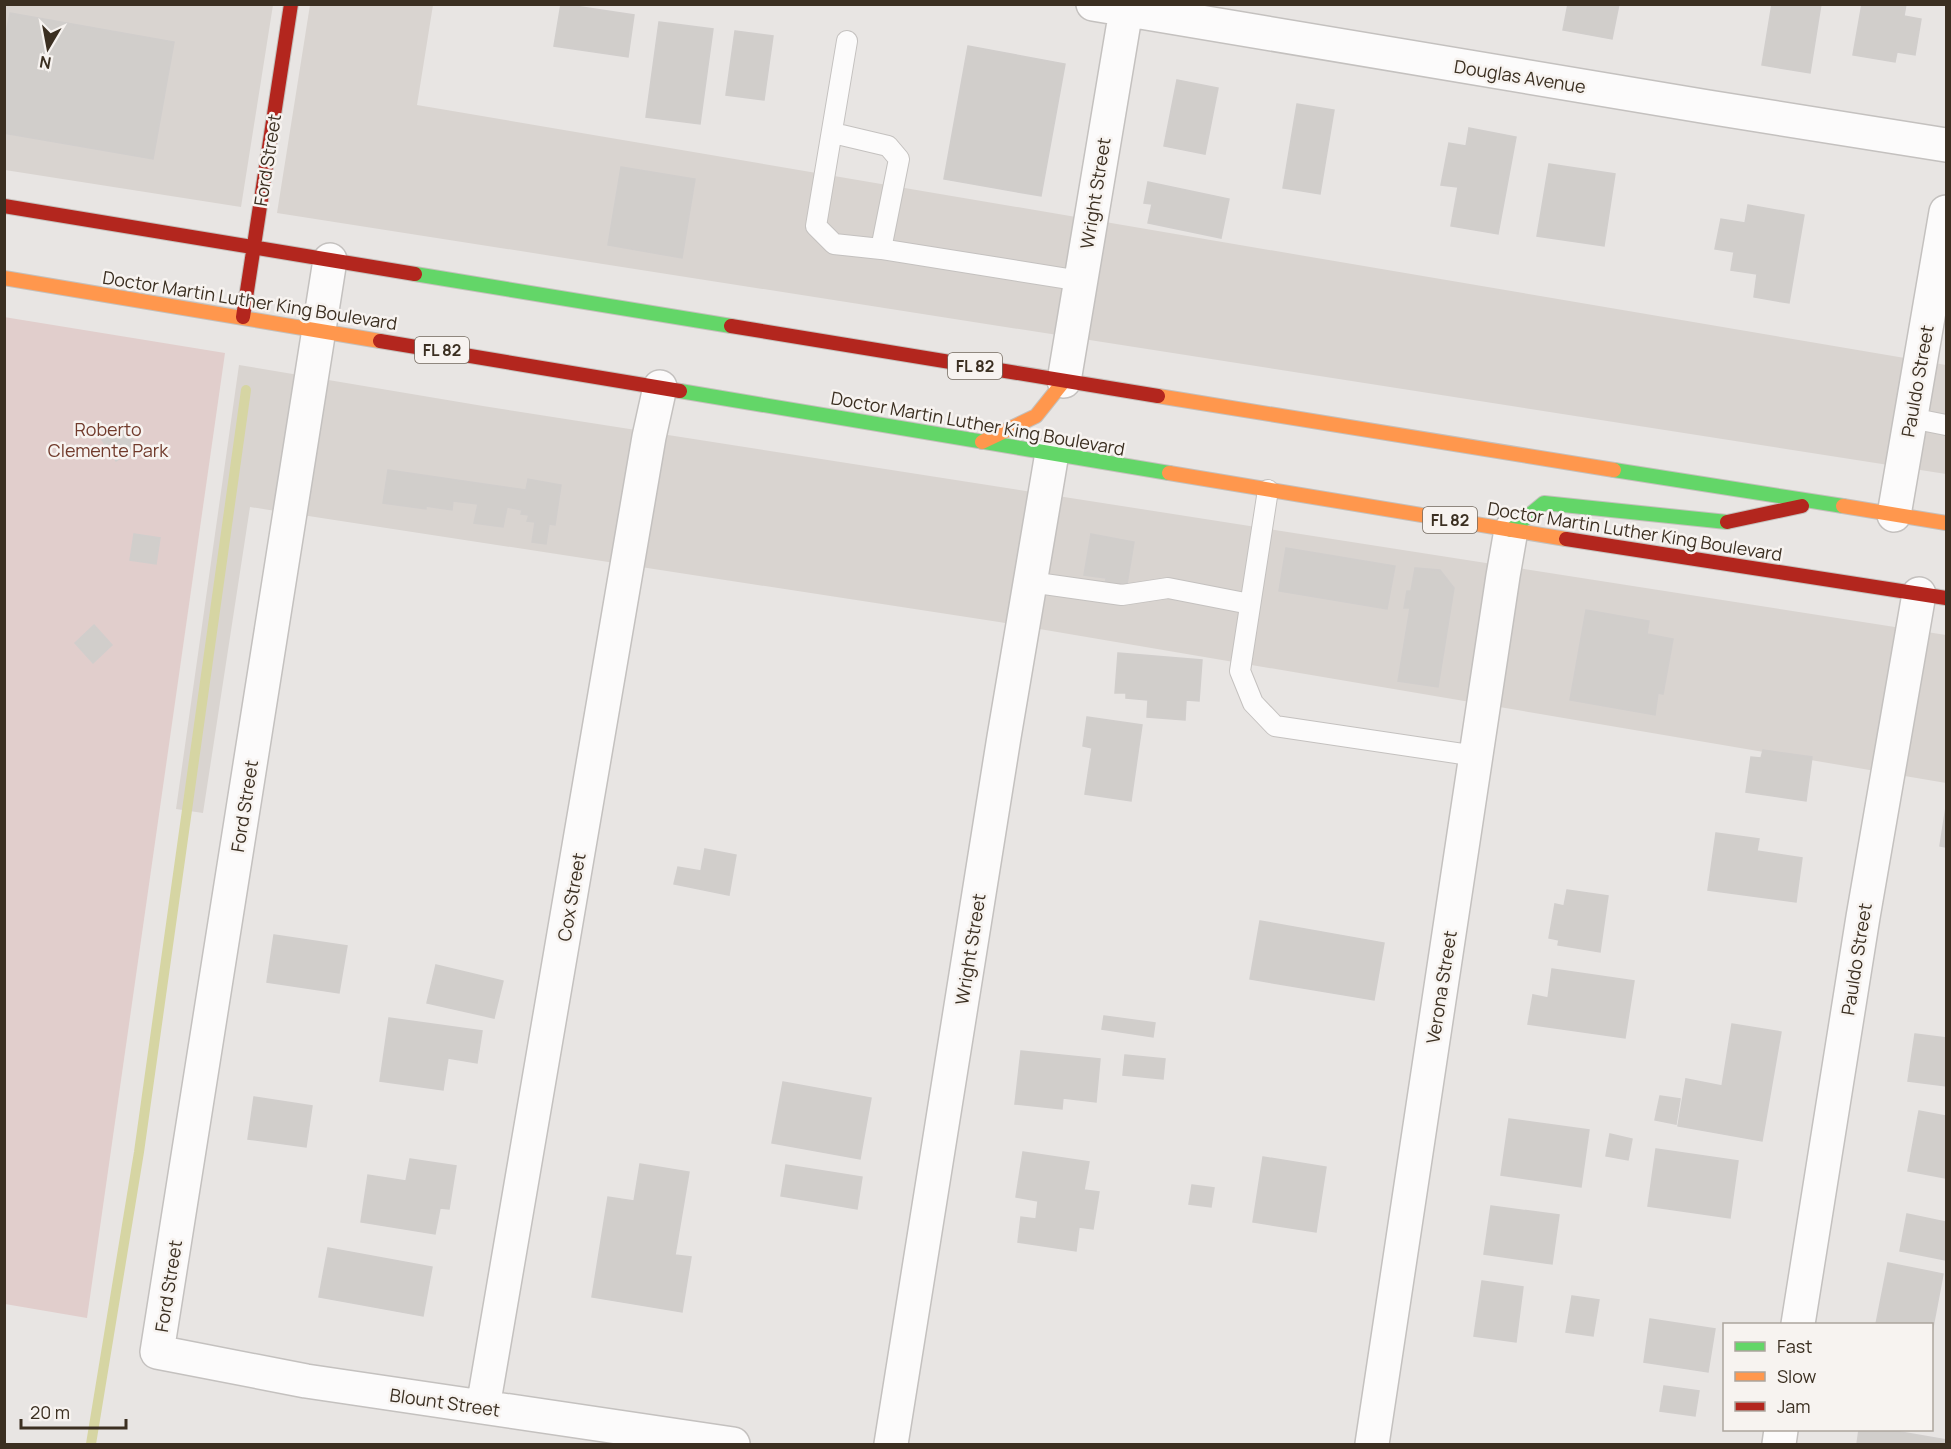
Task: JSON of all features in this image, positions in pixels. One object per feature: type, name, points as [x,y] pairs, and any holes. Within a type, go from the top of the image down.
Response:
[{"type":"main road","name":"Ford Street","points":[[243,317],[291,4]]},
{"type":"main road","name":"FL 82","points":[[4,206],[1064,381],[1947,523]]},
{"type":"main road","name":"Doctor Martin Luther King Boulevard","points":[[4,278],[319,329],[1268,490],[1933,596]]},
{"type":"main road","points":[[982,442],[1036,416],[1064,381]]},
{"type":"main road","points":[[1511,530],[1544,503],[1728,522],[1818,502]]},
{"type":"street","name":"Douglas Avenue","points":[[1093,4],[1126,7],[1708,107],[1947,145]]},
{"type":"street","name":"Wright Street","points":[[1064,381],[1126,7]]},
{"type":"street","name":"Pauldo Street","points":[[1894,515],[1947,212]]},
{"type":"street","name":"Ford Street","points":[[158,1352],[330,260]]},
{"type":"street","name":"Cox Street","points":[[483,1407],[649,437],[660,387]]},
{"type":"street","name":"Wright Street","points":[[891,1444],[1052,453]]},
{"type":"street","name":"Verona Street","points":[[1372,1444],[1511,530]]},
{"type":"street","name":"Pauldo Street","points":[[1798,1323],[1861,929],[1933,596]]},
{"type":"street","name":"Blount Street","points":[[158,1352],[306,1381],[733,1444]]},
{"type":"lane","points":[[847,41],[816,226],[834,244],[881,249],[1081,281]]},
{"type":"lane","points":[[833,133],[888,146],[899,159],[881,249]]},
{"type":"lane","points":[[1911,418],[1947,425]]},
{"type":"lane","points":[[1268,490],[1240,671],[1253,703],[1275,726],[1476,756]]},
{"type":"lane","points":[[1030,582],[1122,596],[1168,588],[1250,604]]},
{"type":"shaded area","points":[[4,5],[273,5],[241,207],[5,170]]},
{"type":"shaded area","points":[[310,5],[433,5],[417,105],[1946,365],[1946,474],[277,213]]},
{"type":"shaded area","points":[[239,365],[483,406],[1946,635],[1946,783],[999,622],[250,507],[203,813],[176,809]]},
{"type":"green space","name":"Roberto Clemente Park","points":[[4,317],[225,353],[87,1318],[5,1304]]},
{"type":"building","points":[[561,4],[634,15],[628,57],[554,46]]},
{"type":"building","points":[[1568,4],[1619,4],[1612,39],[1563,30]]},
{"type":"building","points":[[1772,4],[1821,4],[1810,73],[1762,65]]},
{"type":"building","points":[[1862,4],[1906,4],[1904,16],[1921,19],[1915,55],[1897,52],[1895,62],[1853,55]]},
{"type":"building","points":[[10,13],[174,42],[153,159],[4,133],[4,43]]},
{"type":"building","points":[[659,22],[713,29],[700,124],[646,117]]},
{"type":"building","points":[[735,31],[773,36],[764,100],[726,95]]},
{"type":"building","points":[[968,46],[1065,64],[1041,196],[944,179]]},
{"type":"building","points":[[1177,80],[1218,88],[1205,154],[1164,146]]},
{"type":"building","points":[[1297,104],[1334,110],[1320,194],[1283,188]]},
{"type":"building","points":[[1469,128],[1516,137],[1498,234],[1451,226],[1458,187],[1441,185],[1449,143],[1466,146]]},
{"type":"building","points":[[1549,164],[1615,174],[1604,246],[1537,236]]},
{"type":"building","points":[[621,167],[695,179],[682,258],[608,245]]},
{"type":"building","points":[[1148,182],[1229,199],[1221,238],[1148,223],[1152,204],[1144,203]]},
{"type":"building","points":[[1748,205],[1804,215],[1789,303],[1754,297],[1757,274],[1731,270],[1734,252],[1715,249],[1721,219],[1745,223]]},
{"type":"building","points":[[123,426],[138,447],[116,461],[102,440]]},
{"type":"building","points":[[388,470],[526,490],[528,479],[561,485],[555,525],[549,524],[546,544],[532,542],[535,522],[527,521],[529,515],[521,514],[522,510],[507,507],[503,527],[474,523],[478,504],[453,501],[452,510],[383,503]]},
{"type":"building","points":[[134,534],[160,538],[156,564],[130,560]]},
{"type":"building","points":[[1091,534],[1134,542],[1126,590],[1105,587],[1106,578],[1084,575]]},
{"type":"building","points":[[1286,548],[1395,566],[1387,609],[1279,591]]},
{"type":"building","points":[[1415,568],[1440,570],[1454,588],[1438,687],[1398,681],[1410,608],[1404,608],[1407,591],[1411,591]]},
{"type":"building","points":[[1586,610],[1649,621],[1647,634],[1673,639],[1663,694],[1658,693],[1655,715],[1570,700]]},
{"type":"building","points":[[94,625],[112,645],[93,663],[75,643]]},
{"type":"building","points":[[1118,653],[1202,660],[1199,701],[1186,700],[1185,720],[1147,717],[1148,700],[1126,698],[1126,693],[1115,693]]},
{"type":"building","points":[[1087,717],[1142,725],[1131,801],[1085,794],[1092,748],[1083,746]]},
{"type":"building","points":[[1763,750],[1812,757],[1806,801],[1746,792],[1751,757],[1761,758]]},
{"type":"building","points":[[1946,807],[1946,847],[1940,846]]},
{"type":"building","points":[[1716,833],[1759,839],[1757,851],[1802,858],[1796,902],[1708,890]]},
{"type":"building","points":[[705,849],[736,855],[729,895],[674,884],[678,867],[701,871]]},
{"type":"building","points":[[1567,890],[1608,896],[1600,952],[1558,945],[1559,940],[1549,938],[1555,904],[1564,906]]},
{"type":"building","points":[[1260,921],[1384,943],[1374,1000],[1250,979]]},
{"type":"building","points":[[274,935],[347,946],[339,993],[267,982]]},
{"type":"building","points":[[436,965],[503,981],[494,1018],[427,1003]]},
{"type":"building","points":[[1552,969],[1634,981],[1625,1038],[1528,1024],[1533,995],[1548,998]]},
{"type":"building","points":[[1104,1016],[1155,1023],[1153,1037],[1102,1029]]},
{"type":"building","points":[[389,1018],[482,1031],[477,1063],[448,1058],[443,1090],[380,1081]]},
{"type":"building","points":[[1732,1024],[1781,1032],[1762,1141],[1678,1126],[1686,1079],[1722,1086]]},
{"type":"building","points":[[1915,1034],[1946,1038],[1946,1086],[1908,1081]]},
{"type":"building","points":[[1021,1051],[1100,1059],[1096,1102],[1063,1098],[1062,1109],[1015,1104]]},
{"type":"building","points":[[1125,1055],[1165,1059],[1163,1079],[1123,1075]]},
{"type":"building","points":[[783,1082],[871,1098],[860,1159],[772,1143]]},
{"type":"building","points":[[1660,1096],[1680,1099],[1676,1124],[1655,1120]]},
{"type":"building","points":[[254,1097],[312,1106],[306,1147],[248,1139]]},
{"type":"building","points":[[1919,1111],[1946,1116],[1946,1178],[1908,1171]]},
{"type":"building","points":[[1509,1119],[1589,1130],[1581,1187],[1501,1175]]},
{"type":"building","points":[[1610,1134],[1632,1139],[1628,1160],[1606,1156]]},
{"type":"building","points":[[1656,1149],[1738,1161],[1730,1218],[1648,1206]]},
{"type":"building","points":[[1023,1152],[1089,1162],[1084,1190],[1099,1192],[1093,1229],[1079,1227],[1076,1251],[1018,1242],[1021,1217],[1036,1219],[1038,1201],[1016,1197]]},
{"type":"building","points":[[1263,1157],[1326,1167],[1316,1232],[1253,1222]]},
{"type":"building","points":[[410,1159],[456,1166],[449,1209],[440,1208],[435,1234],[361,1222],[368,1175],[406,1181]]},
{"type":"building","points":[[640,1164],[689,1172],[675,1255],[691,1257],[682,1312],[592,1297],[608,1197],[634,1201]]},
{"type":"building","points":[[786,1165],[862,1177],[857,1209],[781,1196]]},
{"type":"building","points":[[1192,1185],[1214,1188],[1211,1207],[1189,1204]]},
{"type":"building","points":[[1491,1206],[1559,1215],[1552,1264],[1484,1254]]},
{"type":"building","points":[[1907,1214],[1946,1222],[1946,1260],[1900,1251]]},
{"type":"building","points":[[328,1248],[432,1267],[423,1316],[319,1297]]},
{"type":"building","points":[[1888,1263],[1943,1274],[1933,1327],[1933,1323],[1876,1323]]},
{"type":"building","points":[[1482,1281],[1523,1287],[1516,1342],[1474,1336]]},
{"type":"building","points":[[1572,1296],[1599,1300],[1593,1336],[1566,1332]]},
{"type":"building","points":[[1650,1319],[1715,1329],[1708,1372],[1644,1362]]},
{"type":"building","points":[[1664,1386],[1699,1391],[1695,1416],[1660,1411]]},
{"type":"building","points":[[1859,1431],[1895,1431],[1946,1440],[1946,1444],[1857,1444]]},
{"type":"waterway","points":[[91,1444],[139,1152],[246,390]]},
{"type":"traffic: fast","points":[[415,274],[731,326]]},
{"type":"traffic: fast","points":[[680,391],[1169,473]]},
{"type":"traffic: fast","points":[[1614,470],[1843,506]]},
{"type":"traffic: fast","points":[[1511,530],[1544,503],[1727,522]]},
{"type":"traffic: slow","points":[[4,278],[380,341]]},
{"type":"traffic: slow","points":[[982,442],[1036,416],[1064,381]]},
{"type":"traffic: slow","points":[[1158,396],[1614,470]]},
{"type":"traffic: slow","points":[[1169,473],[1566,539]]},
{"type":"traffic: slow","points":[[1843,506],[1946,523]]},
{"type":"traffic: jam","points":[[243,317],[291,4]]},
{"type":"traffic: jam","points":[[4,206],[415,274]]},
{"type":"traffic: jam","points":[[731,326],[1158,396]]},
{"type":"traffic: jam","points":[[380,341],[680,391]]},
{"type":"traffic: jam","points":[[1727,522],[1802,506]]},
{"type":"traffic: jam","points":[[1566,539],[1946,598]]}]
